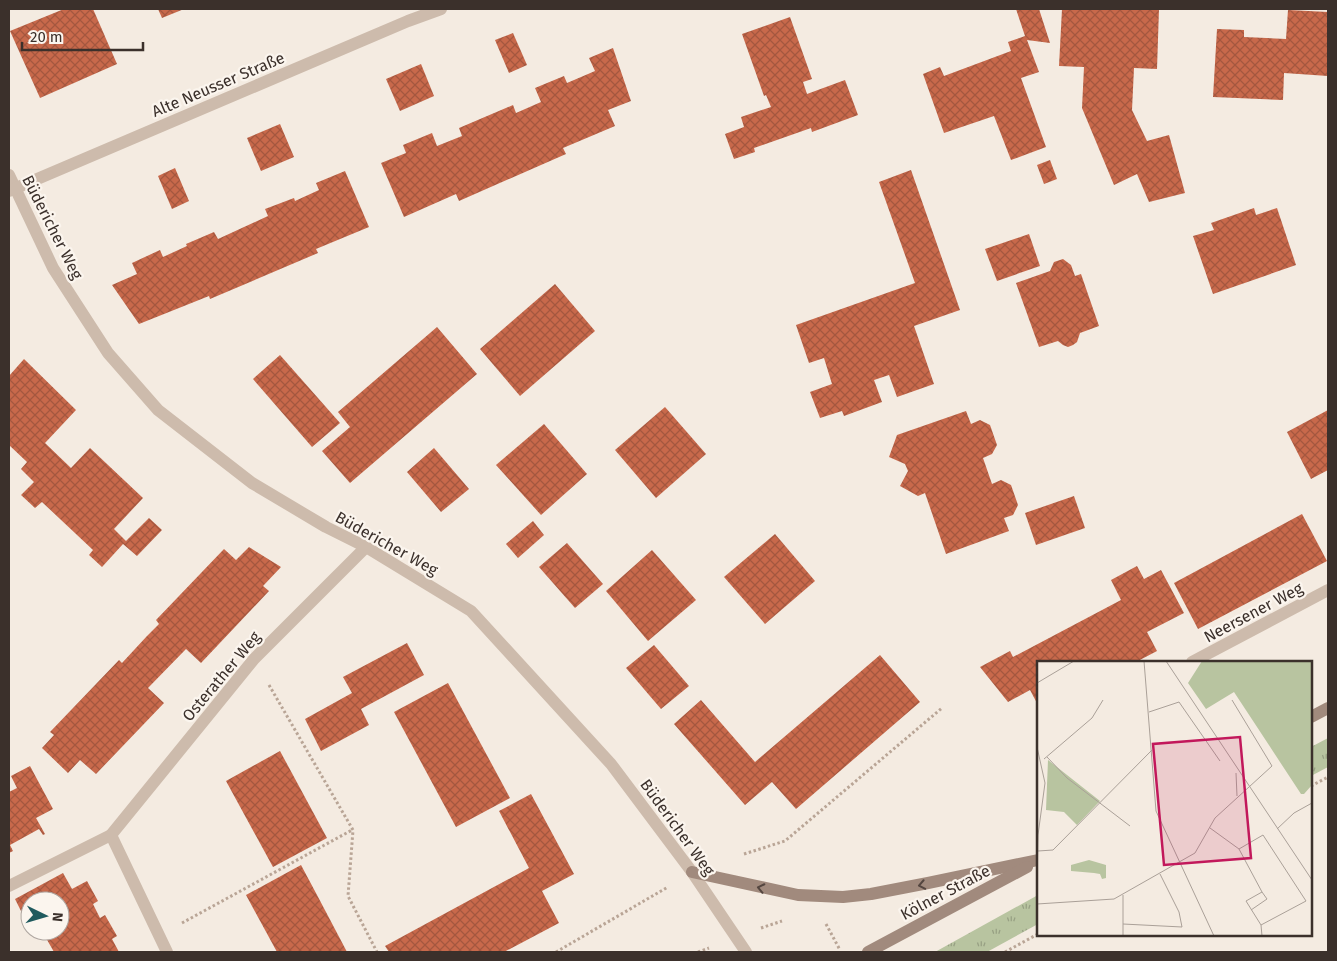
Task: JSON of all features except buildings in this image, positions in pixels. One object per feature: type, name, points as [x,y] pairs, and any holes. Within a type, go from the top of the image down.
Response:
[{"type":"main road","points":[[1312,716],[1328,708]]},
{"type":"main road","points":[[692,872],[798,895],[843,897],[928,884],[1037,860]]},
{"type":"main road","name":"Kölner Straße","points":[[868,952],[1037,861]]},
{"type":"street","name":"Alte Neusser Straße","points":[[12,190],[408,21],[441,9]]},
{"type":"street","name":"Büdericher Weg","points":[[9,175],[12,190],[53,268],[108,353],[158,410],[252,483],[326,527],[366,547],[472,611],[611,764],[692,872],[746,952]]},
{"type":"street","name":"Osterather Weg","points":[[9,886],[112,835],[254,659],[366,547]]},
{"type":"street","name":"Neersener Weg","points":[[1194,661],[1328,590]]},
{"type":"street","points":[[112,835],[167,952]]},
{"type":"path","points":[[254,659],[353,830],[348,896],[377,952]]},
{"type":"path","points":[[738,856],[785,841],[942,708]]},
{"type":"path","points":[[1312,785],[1328,777]]},
{"type":"path","points":[[159,936],[353,830]]},
{"type":"path","points":[[556,952],[692,872]]},
{"type":"path","points":[[735,936],[781,921],[789,921]]},
{"type":"path","points":[[825,922],[841,952]]},
{"type":"path","points":[[1005,952],[1037,935]]},
{"type":"green space","points":[[1328,738],[1328,767],[1312,775],[1312,746]]},
{"type":"green space","points":[[1037,896],[1037,925],[987,952],[935,952]]}]
